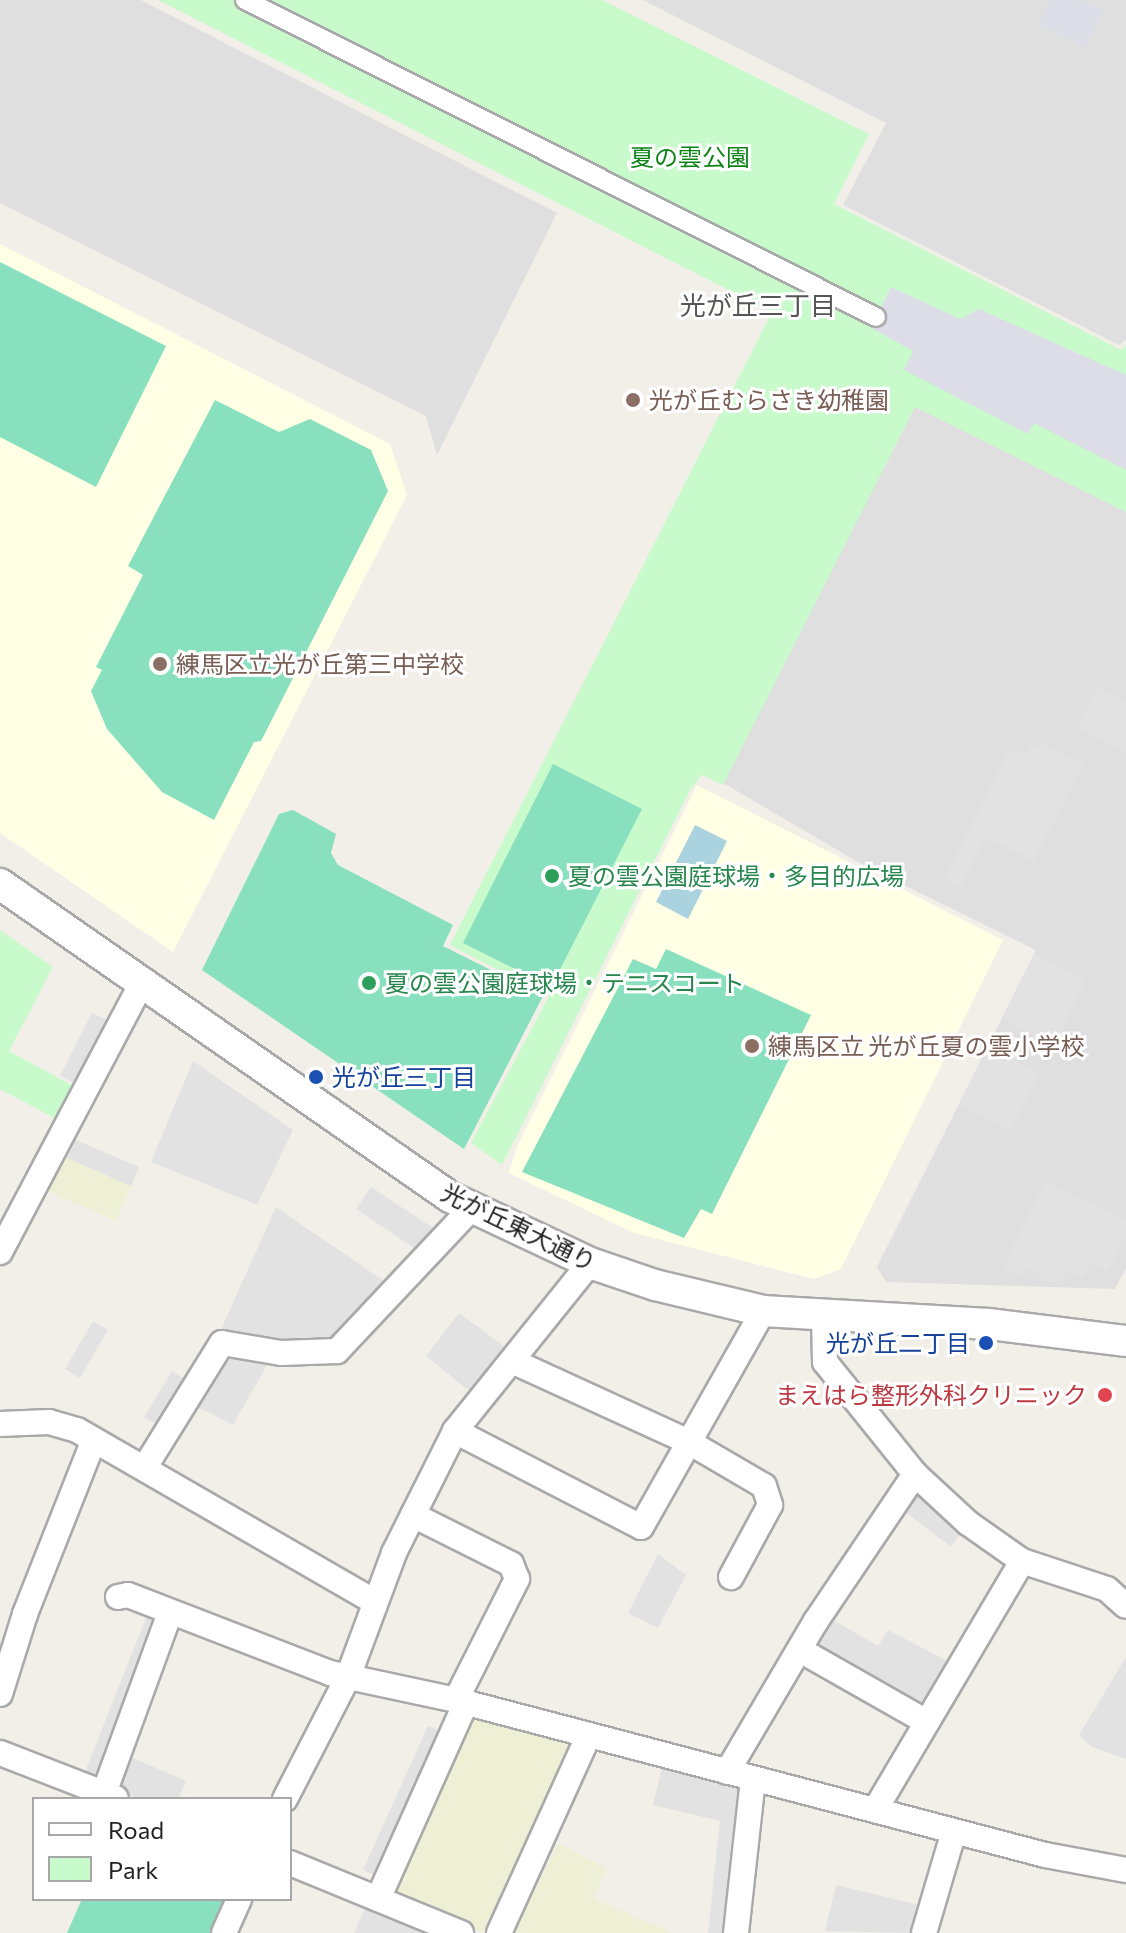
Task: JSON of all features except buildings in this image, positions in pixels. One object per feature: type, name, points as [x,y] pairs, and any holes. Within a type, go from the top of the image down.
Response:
[{"type":"street","points":[[245,0],[876,317]]},
{"type":"street","name":"光が丘東大通り","points":[[0,884],[471,1209],[590,1263],[655,1285],[763,1311],[1003,1325],[1126,1341]]},
{"type":"street","points":[[0,1252],[142,983]]},
{"type":"street","points":[[145,1467],[222,1343],[281,1353],[337,1351],[471,1209]]},
{"type":"street","points":[[286,1797],[348,1677],[375,1602],[413,1515],[455,1431],[590,1263]]},
{"type":"street","points":[[455,1431],[641,1527],[763,1311]]},
{"type":"street","points":[[824,1315],[825,1362],[915,1474],[968,1523],[1022,1561],[1107,1589],[1126,1606]]},
{"type":"street","points":[[512,1361],[687,1441],[764,1486],[770,1505],[731,1577]]},
{"type":"street","points":[[0,1424],[49,1422],[94,1440],[375,1602]]},
{"type":"street","points":[[1,1690],[25,1614],[94,1440]]},
{"type":"street","points":[[727,1772],[800,1650],[915,1474]]},
{"type":"street","points":[[378,1899],[461,1701],[517,1579],[511,1564],[413,1515]]},
{"type":"street","points":[[875,1810],[1022,1561]]},
{"type":"street","points":[[118,1597],[128,1595],[348,1677],[461,1701],[753,1780],[954,1831],[1126,1870]]},
{"type":"street","points":[[0,1753],[111,1796],[170,1613]]},
{"type":"street","points":[[800,1650],[927,1722]]},
{"type":"street","points":[[499,1933],[589,1735]]},
{"type":"street","points":[[736,1933],[753,1780]]},
{"type":"street","points":[[924,1933],[954,1831]]},
{"type":"street","points":[[292,1864],[461,1933]]},
{"type":"street","points":[[224,1933],[238,1901]]},
{"type":"shaded area","points":[[0,0],[141,0],[557,213],[437,455],[426,416],[0,203]]},
{"type":"shaded area","points":[[643,0],[1126,0],[1126,340],[1119,345],[843,205],[886,123]]},
{"type":"shaded area","points":[[1050,0],[1081,0],[1103,11],[1085,47],[1039,24]]},
{"type":"shaded area","name":"練馬区立光が丘第三中学校","points":[[0,244],[390,444],[407,495],[173,952],[0,833]]},
{"type":"shaded area","points":[[891,287],[960,319],[979,309],[1126,375],[1126,470],[1034,423],[1028,434],[904,370],[913,351],[871,328]]},
{"type":"shaded area","points":[[913,399],[1126,503],[1126,1268],[1115,1289],[886,1282],[877,1267],[1036,950],[863,865],[718,780]]},
{"type":"shaded area","points":[[1097,688],[1126,702],[1126,753],[1077,728]]},
{"type":"shaded area","points":[[1042,743],[1084,764],[1034,861],[986,837],[960,888],[944,879],[1010,749],[1024,755],[1030,744],[1039,748]]},
{"type":"shaded area","points":[[697,785],[1003,940],[841,1269],[814,1279],[634,1233],[509,1173],[518,1144]]},
{"type":"shaded area","points":[[1034,954],[1086,980],[1054,1046],[1002,1019]]},
{"type":"shaded area","points":[[92,1013],[109,1021],[76,1084],[60,1076]]},
{"type":"shaded area","points":[[988,1047],[1040,1073],[1010,1131],[959,1105]]},
{"type":"shaded area","points":[[193,1061],[293,1130],[257,1205],[151,1162]]},
{"type":"shaded area","points":[[76,1140],[139,1167],[131,1186],[67,1158]]},
{"type":"shaded area","points":[[55,1153],[131,1186],[116,1221],[40,1188]]},
{"type":"shaded area","points":[[1045,1181],[1126,1220],[1126,1233],[1108,1271],[1090,1263],[1083,1278],[1067,1271],[1061,1282],[1040,1281],[1042,1276],[1026,1268],[1021,1277],[1003,1269]]},
{"type":"shaded area","points":[[371,1187],[442,1234],[417,1250],[356,1209]]},
{"type":"shaded area","points":[[276,1207],[394,1288],[326,1349],[218,1336]]},
{"type":"shaded area","points":[[459,1313],[508,1349],[474,1388],[467,1389],[426,1356]]},
{"type":"shaded area","points":[[93,1321],[108,1330],[80,1378],[65,1369]]},
{"type":"shaded area","points":[[223,1353],[271,1358],[233,1425],[196,1406]]},
{"type":"shaded area","points":[[172,1371],[186,1380],[158,1425],[144,1417]]},
{"type":"shaded area","points":[[913,1491],[922,1491],[964,1529],[951,1547],[900,1508]]},
{"type":"shaded area","points":[[658,1554],[686,1575],[658,1628],[628,1613]]},
{"type":"shaded area","points":[[148,1613],[159,1627],[101,1776],[90,1781],[83,1777]]},
{"type":"shaded area","points":[[832,1619],[878,1646],[888,1630],[953,1664],[927,1704],[916,1707],[821,1653],[818,1644]]},
{"type":"shaded area","points":[[1126,1657],[1126,1759],[1092,1747],[1079,1735]]},
{"type":"shaded area","points":[[479,1717],[570,1738],[576,1752],[494,1930],[482,1932],[399,1900],[395,1886],[472,1719]]},
{"type":"shaded area","points":[[428,1726],[443,1732],[378,1877],[363,1870]]},
{"type":"shaded area","points":[[128,1756],[186,1781],[179,1797],[133,1797],[124,1793],[119,1782]]},
{"type":"shaded area","points":[[663,1764],[738,1785],[743,1795],[727,1933],[708,1933],[720,1821],[653,1805]]},
{"type":"shaded area","points":[[558,1843],[606,1868],[594,1898],[672,1933],[514,1933]]},
{"type":"shaded area","points":[[836,1885],[919,1905],[912,1933],[825,1931]]},
{"type":"shaded area","points":[[367,1904],[397,1922],[424,1933],[354,1933]]},
{"type":"green space","name":"夏の雲公園","points":[[158,0],[602,0],[869,134],[834,204],[1121,350],[1126,345],[1126,512],[915,407],[723,785],[702,775],[690,790],[502,1165],[471,1143],[549,996],[450,945],[772,312]]},
{"type":"green space","points":[[0,262],[166,346],[96,487],[0,437]]},
{"type":"green space","points":[[215,400],[279,432],[310,419],[371,450],[388,491],[261,741],[254,742],[214,820],[162,792],[107,729],[91,691],[102,670],[96,667],[143,575],[128,566]]},
{"type":"green space","name":"夏の雲公園庭球場・多目的広場","points":[[553,764],[642,809],[551,987],[463,943]]},
{"type":"green space","name":"夏の雲公園庭球場・テニスコート","points":[[293,810],[336,834],[331,853],[338,865],[453,925],[443,946],[543,996],[464,1149],[202,970],[279,814]]},
{"type":"green space","points":[[0,930],[53,967],[9,1051],[75,1087],[58,1120],[0,1089]]},
{"type":"green space","points":[[666,949],[811,1015],[712,1214],[701,1209],[684,1238],[522,1172],[633,959],[656,969]]},
{"type":"green space","points":[[81,1901],[227,1901],[213,1933],[67,1933]]},
{"type":"water","points":[[695,825],[727,841],[688,919],[656,902]]},
{"type":"place","name":"光が丘むらさき幼稚園","points":[[633,400]]},
{"type":"place","name":"練馬区立光が丘第三中学校","points":[[160,664]]},
{"type":"place","name":"夏の雲公園庭球場・多目的広場","points":[[552,876]]},
{"type":"place","name":"夏の雲公園庭球場・テニスコート","points":[[369,983]]},
{"type":"place","name":"練馬区立 光が丘夏の雲小学校","points":[[752,1046]]},
{"type":"place","name":"光が丘三丁目","points":[[316,1077]]},
{"type":"place","name":"光が丘二丁目","points":[[986,1343]]},
{"type":"place","name":"まえはら整形外科クリニック","points":[[1105,1395]]},
{"type":"district","name":"光が丘三丁目","points":[[758,305]]}]
